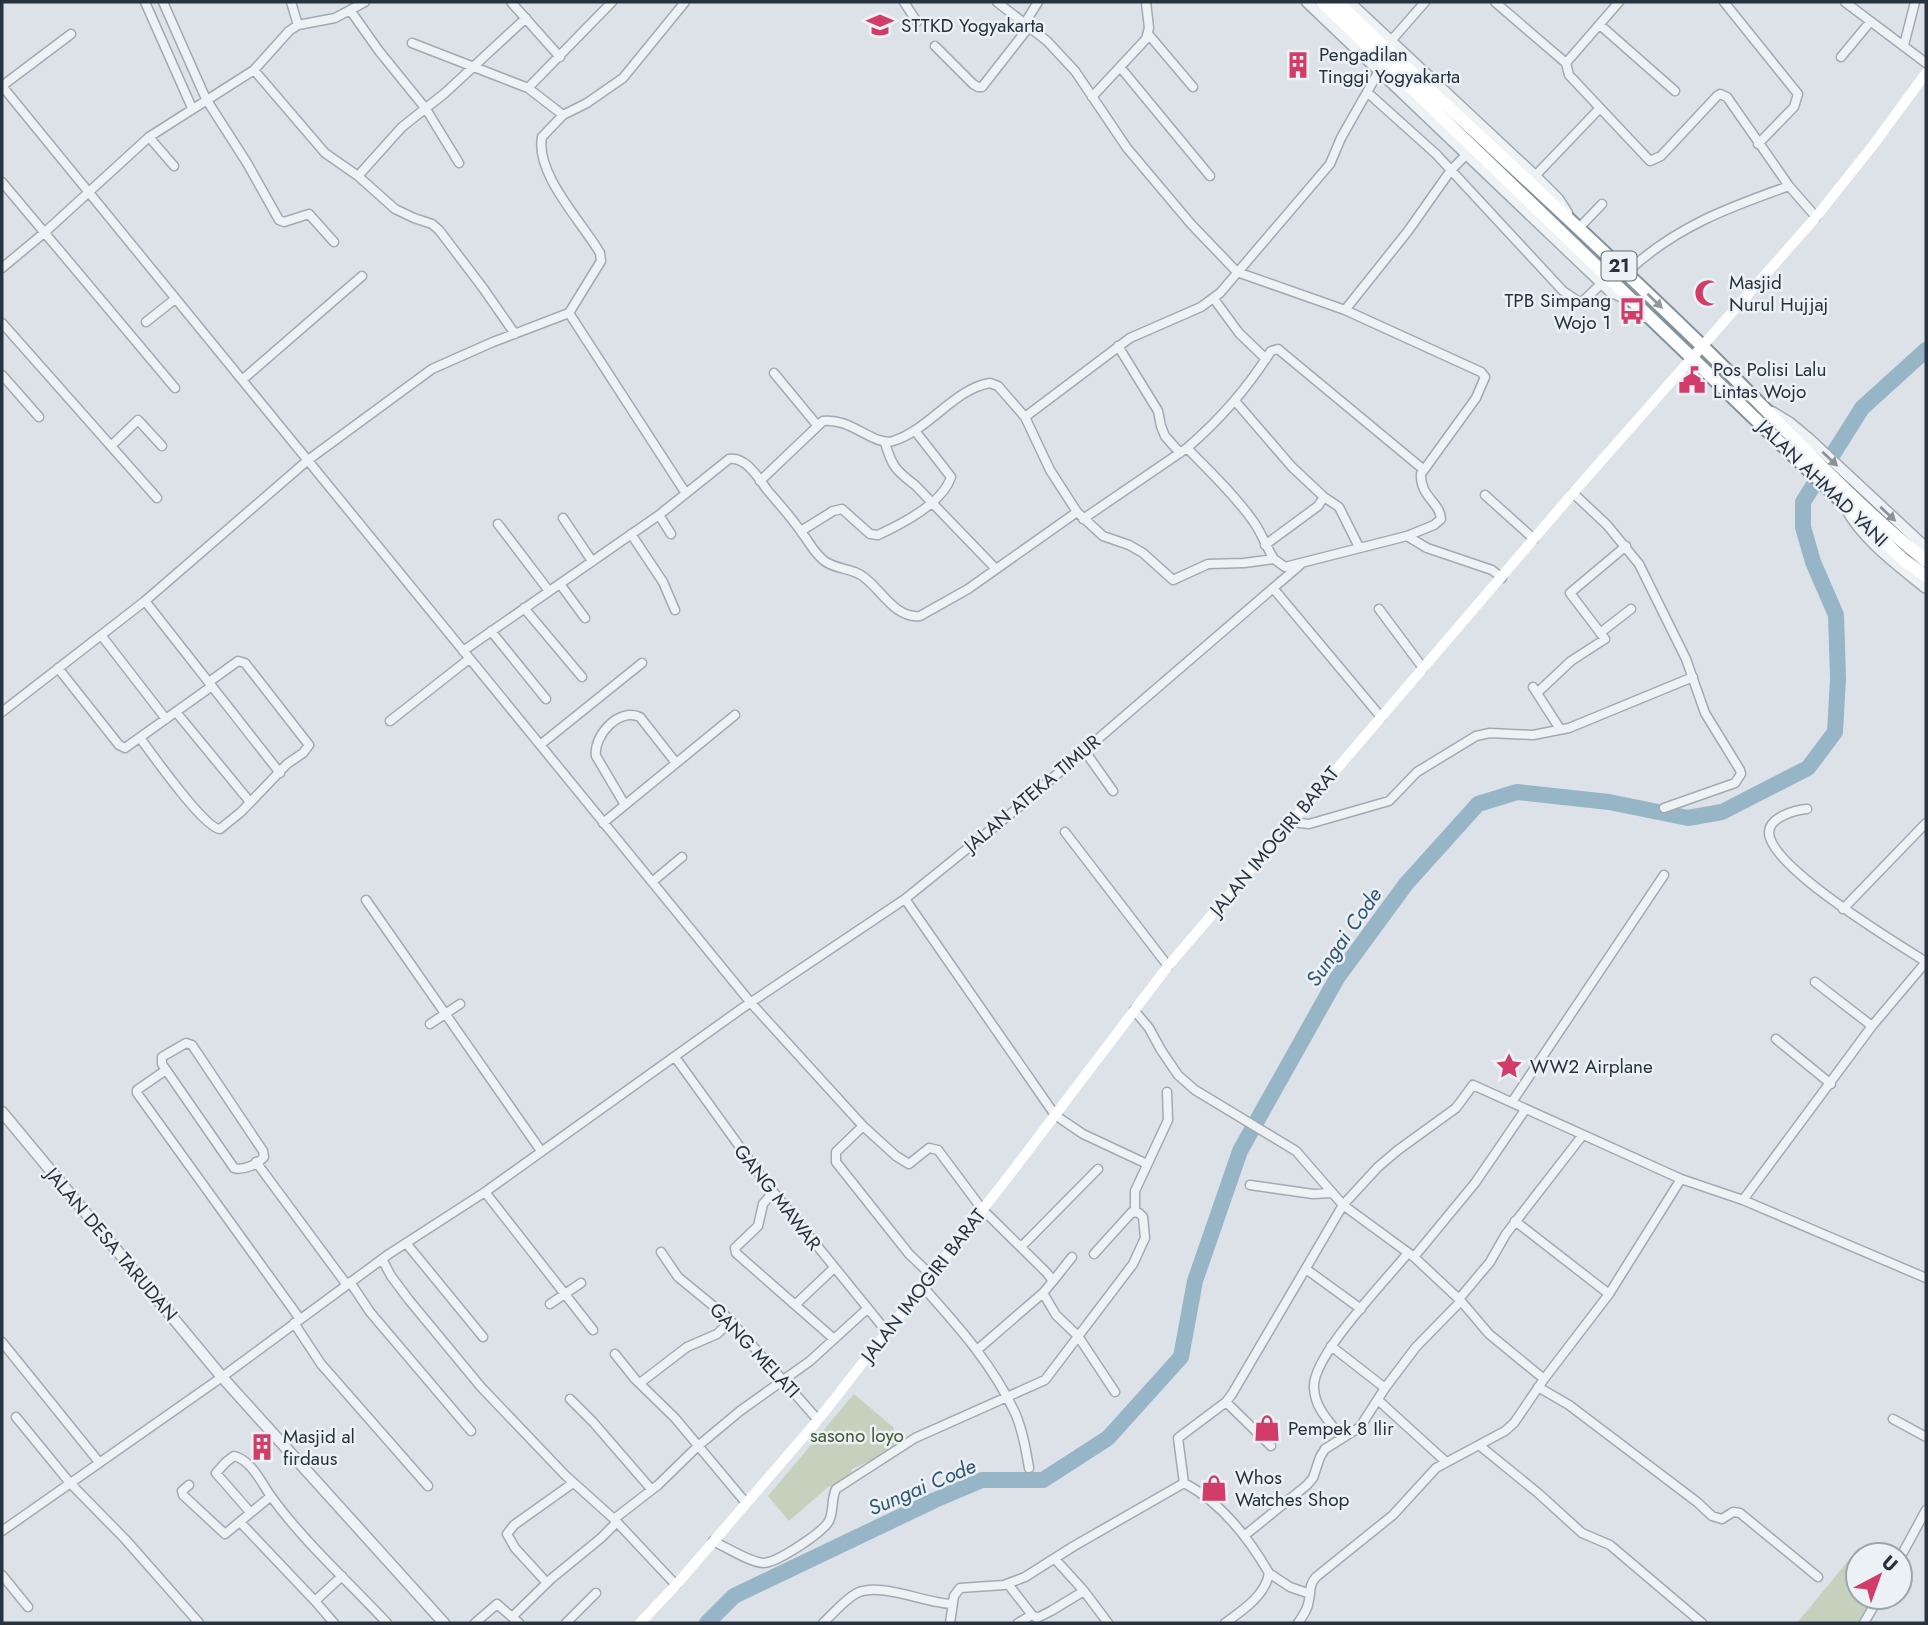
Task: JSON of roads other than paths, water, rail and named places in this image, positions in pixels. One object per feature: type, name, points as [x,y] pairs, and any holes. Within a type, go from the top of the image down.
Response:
[{"type":"highway","name":"21","points":[[1322,2],[1350,18],[1535,181],[1578,227],[1702,346]]},
{"type":"highway","name":"21","points":[[1337,2],[1525,199],[1692,358]]},
{"type":"highway","points":[[1525,199],[1535,181]]},
{"type":"highway","name":"JALAN AHMAD YANI","points":[[1702,346],[1802,447],[1905,561],[1926,576]]},
{"type":"highway","name":"JALAN AHMAD YANI","points":[[1692,358],[1802,447]]},
{"type":"highway","name":"JALAN AHMAD YANI","points":[[1844,492],[1926,561]]},
{"type":"main road","name":"JALAN IMOGIRI BARAT","points":[[640,1623],[818,1420],[932,1276],[1168,966],[1573,493],[1816,217],[1926,73]]},
{"type":"street","points":[[145,2],[192,108]]},
{"type":"street","points":[[163,2],[206,99],[279,220],[284,222],[309,214],[334,242]]},
{"type":"street","points":[[2,268],[149,137],[254,70],[297,22],[335,18],[365,2]]},
{"type":"street","points":[[511,2],[560,57]]},
{"type":"street","points":[[528,88],[612,2]]},
{"type":"street","points":[[2,712],[145,601],[308,460],[432,369],[569,313],[601,261],[600,253],[566,203],[541,158],[542,137],[563,115],[587,103],[622,78],[685,2]]},
{"type":"street","points":[[904,2],[917,22]]},
{"type":"street","points":[[998,2],[1047,41],[1075,71],[1127,148],[1191,224],[1237,272],[1345,310],[1481,372],[1485,377],[1476,398],[1421,474],[1421,485],[1429,500],[1439,510],[1441,519],[1434,525],[1408,536],[1285,567],[1274,559],[1248,514],[1165,436],[1158,411],[1118,346]]},
{"type":"street","points":[[935,46],[973,84],[982,87],[1027,25],[1038,2]]},
{"type":"street","points":[[1146,2],[1149,34],[1193,87]]},
{"type":"street","points":[[1307,2],[1350,18],[1390,42],[1535,181],[1600,108]]},
{"type":"street","points":[[1390,42],[1425,2]]},
{"type":"street","points":[[1494,2],[1566,63],[1569,75],[1646,159],[1653,161],[1661,156],[1720,94],[1727,97],[1789,187],[1816,217]]},
{"type":"street","points":[[1566,63],[1619,2]]},
{"type":"street","points":[[1725,2],[1798,94],[1794,107],[1758,144]]},
{"type":"street","points":[[1845,2],[1926,63]]},
{"type":"street","points":[[1903,45],[1915,2]]},
{"type":"street","points":[[293,5],[297,22]]},
{"type":"street","points":[[351,10],[379,51],[426,109],[459,163]]},
{"type":"street","points":[[358,176],[402,127],[426,109],[526,18]]},
{"type":"street","points":[[1350,18],[1379,71],[1602,284],[1611,292],[1637,303]]},
{"type":"street","points":[[1841,57],[1870,22]]},
{"type":"street","points":[[1600,24],[1675,92]]},
{"type":"street","points":[[71,34],[2,86],[751,1003],[863,1126],[896,1156],[909,1164],[929,1148],[938,1150],[982,1209],[1040,1264],[1053,1281]]},
{"type":"street","points":[[1092,97],[1149,34]]},
{"type":"street","points":[[412,43],[528,88],[563,115]]},
{"type":"street","points":[[1120,67],[1210,176]]},
{"type":"street","points":[[254,70],[325,153],[358,176],[395,209],[432,224],[439,230],[515,334]]},
{"type":"street","points":[[1025,417],[1129,338],[1214,299],[1330,164],[1341,138],[1379,71]]},
{"type":"street","points":[[1367,92],[1451,170],[1538,266],[1576,301],[1583,301],[1602,284]]},
{"type":"street","points":[[149,137],[174,166]]},
{"type":"street","points":[[1345,310],[1408,231],[1451,170],[1467,154]]},
{"type":"street","points":[[2,182],[175,388]]},
{"type":"street","points":[[1626,273],[1656,249],[1702,220],[1726,208],[1789,187]]},
{"type":"street","points":[[1578,227],[1602,204]]},
{"type":"street","points":[[242,380],[362,276]]},
{"type":"street","points":[[146,322],[176,299]]},
{"type":"street","points":[[1214,299],[1239,333],[1266,359]]},
{"type":"street","points":[[569,313],[685,492]]},
{"type":"street","points":[[2,323],[157,498]]},
{"type":"street","points":[[1083,519],[1183,451],[1236,402],[1275,349],[1285,353],[1424,470]]},
{"type":"street","points":[[774,373],[817,425]]},
{"type":"street","points":[[2,375],[39,417]]},
{"type":"street","points":[[885,443],[916,432],[973,389],[990,383],[998,386],[1025,417],[1050,470],[1083,519],[1103,536],[1143,553],[1173,580],[1209,564],[1274,559]]},
{"type":"street","points":[[1236,402],[1292,467],[1324,497],[1339,507],[1359,547]]},
{"type":"street","points":[[111,446],[138,420],[162,446]]},
{"type":"street","points":[[760,481],[817,425],[831,420],[846,423],[885,443],[896,471],[915,485],[996,569]]},
{"type":"street","points":[[801,531],[833,511],[842,509],[870,534],[878,535],[932,504],[951,477],[916,432]]},
{"type":"street","points":[[1802,447],[1844,492],[1926,548]]},
{"type":"street","points":[[463,651],[659,515],[729,459],[736,458],[743,462],[801,531],[818,556],[828,564],[864,576],[899,611],[914,617],[968,589],[1077,512]]},
{"type":"street","points":[[1844,492],[1853,522],[1926,588]]},
{"type":"street","points":[[1573,493],[1626,546],[1639,564],[1693,677],[1705,713],[1741,774],[1735,783],[1664,808]]},
{"type":"street","points":[[1485,495],[1534,539]]},
{"type":"street","points":[[1265,545],[1318,506],[1324,497]]},
{"type":"street","points":[[659,515],[671,534]]},
{"type":"street","points":[[564,518],[592,561]]},
{"type":"street","points":[[498,524],[549,591]]},
{"type":"street","points":[[631,534],[663,582],[675,610]]},
{"type":"street","points":[[1408,536],[1427,548],[1492,570],[1502,578]]},
{"type":"street","points":[[1560,729],[1535,690],[1571,661],[1605,639],[1570,593],[1626,546]]},
{"type":"street","name":"JALAN ATEKA TIMUR","points":[[2,1531],[222,1377],[382,1259],[485,1192],[751,1003],[905,899],[1300,565]]},
{"type":"street","points":[[559,583],[585,618]]},
{"type":"street","points":[[1273,588],[1381,717]]},
{"type":"street","points":[[145,601],[280,773]]},
{"type":"street","points":[[524,608],[582,677]]},
{"type":"street","points":[[1379,609],[1423,668]]},
{"type":"street","points":[[1600,633],[1631,609]]},
{"type":"street","points":[[491,631],[546,699]]},
{"type":"street","points":[[101,635],[166,719]]},
{"type":"street","points":[[390,721],[469,659]]},
{"type":"street","points":[[58,667],[119,745],[125,748],[176,712],[238,661],[245,663],[301,733],[309,747],[287,764],[220,829],[213,828],[186,798],[140,738]]},
{"type":"street","points":[[540,745],[642,663]]},
{"type":"street","points":[[1291,822],[1321,822],[1389,801],[1417,772],[1475,736],[1490,733],[1533,735],[1560,729],[1601,716],[1693,677]]},
{"type":"street","points":[[176,712],[250,802]]},
{"type":"street","points":[[625,805],[596,756],[595,749],[596,740],[620,717],[631,714],[640,717],[676,763]]},
{"type":"street","points":[[603,823],[735,715]]},
{"type":"street","points":[[1084,750],[1113,791]]},
{"type":"street","points":[[1743,1200],[1872,1026],[1926,962],[1843,909],[1798,872],[1770,837],[1769,830],[1778,819],[1807,808]]},
{"type":"street","points":[[1843,909],[1926,823]]},
{"type":"street","points":[[1065,832],[1168,966]]},
{"type":"street","points":[[652,882],[682,858]]},
{"type":"street","points":[[1512,1102],[1664,875]]},
{"type":"street","points":[[905,899],[1055,1115],[1083,1134],[1147,1164]]},
{"type":"street","points":[[366,900],[541,1151]]},
{"type":"street","points":[[1815,982],[1872,1026]]},
{"type":"street","points":[[430,1024],[460,1004]]},
{"type":"street","points":[[1134,1010],[1149,1028],[1178,1075],[1224,1109],[1296,1151],[1343,1205],[1411,1255],[1460,1300],[1489,1334],[1541,1383],[1712,1516],[1722,1519],[1733,1512],[1740,1513],[1818,1577]]},
{"type":"street","points":[[1776,1039],[1831,1084]]},
{"type":"street","points":[[183,1043],[192,1045],[263,1151],[262,1159],[256,1163],[234,1168],[166,1070],[161,1062],[162,1057],[183,1043]]},
{"type":"street","name":"GANG MAWAR","points":[[675,1057],[773,1192],[887,1332]]},
{"type":"street","points":[[166,1070],[137,1090],[137,1093],[297,1321],[321,1364],[428,1486]]},
{"type":"street","points":[[1184,1483],[1178,1438],[1226,1402],[1343,1205],[1398,1150],[1456,1108],[1473,1085],[1681,1179],[1743,1200],[1926,1278]]},
{"type":"street","points":[[1135,1211],[1135,1192],[1168,1120],[1167,1092]]},
{"type":"street","points":[[1342,1438],[1319,1409],[1313,1385],[1331,1346],[1475,1183],[1525,1110]]},
{"type":"street","name":"JALAN DESA TARUDAN","points":[[2,1112],[222,1377],[444,1623]]},
{"type":"street","points":[[863,1126],[836,1152],[836,1162],[909,1254],[932,1276]]},
{"type":"street","points":[[1244,1536],[1307,1485],[1313,1478],[1325,1450],[1360,1427],[1416,1347],[1460,1300],[1490,1262],[1515,1221],[1581,1136]]},
{"type":"street","points":[[256,1163],[370,1312],[471,1431]]},
{"type":"street","points":[[1022,1246],[1098,1169]]},
{"type":"street","points":[[1298,1623],[1306,1612],[1312,1582],[1316,1577],[1392,1515],[1445,1461],[1505,1432],[1514,1423],[1609,1294],[1681,1179]]},
{"type":"street","points":[[1250,1185],[1314,1194],[1332,1193]]},
{"type":"street","points":[[485,1192],[593,1330]]},
{"type":"street","points":[[773,1192],[763,1205],[758,1226],[735,1250],[739,1257],[834,1339]]},
{"type":"street","points":[[1094,1254],[1120,1223],[1135,1211]]},
{"type":"street","points":[[713,1541],[757,1561],[772,1561],[817,1535],[827,1525],[831,1518],[833,1496],[842,1484],[915,1438],[1045,1380],[1110,1296],[1142,1248],[1144,1222],[1143,1217],[1135,1211]]},
{"type":"street","points":[[1515,1221],[1609,1294]]},
{"type":"street","points":[[406,1243],[483,1337]]},
{"type":"street","name":"GANG MELATI","points":[[662,1252],[682,1281],[730,1321],[818,1420]]},
{"type":"street","points":[[976,1350],[1043,1293],[1072,1257]]},
{"type":"street","points":[[382,1259],[391,1276],[481,1387],[573,1483],[615,1520],[676,1585]]},
{"type":"street","points":[[796,1304],[834,1268]]},
{"type":"street","points":[[1306,1269],[1361,1309]]},
{"type":"street","points":[[550,1304],[581,1283]]},
{"type":"street","points":[[923,1287],[976,1350],[1006,1398],[1023,1436],[1029,1468]]},
{"type":"street","points":[[1043,1293],[1056,1315],[1078,1336],[1115,1392]]},
{"type":"street","points":[[513,1616],[547,1583],[601,1538],[615,1520],[698,1446],[740,1411],[785,1380],[867,1309]]},
{"type":"street","points":[[640,1383],[687,1347],[716,1334],[730,1321]]},
{"type":"street","points":[[2,1342],[99,1462]]},
{"type":"street","points":[[1331,1346],[1385,1388]]},
{"type":"street","points":[[615,1354],[746,1503]]},
{"type":"street","points":[[570,1399],[651,1489]]},
{"type":"street","points":[[1378,1400],[1445,1461]]},
{"type":"street","points":[[1226,1402],[1271,1446]]},
{"type":"street","points":[[16,1418],[70,1483],[125,1539],[199,1623]]},
{"type":"street","points":[[1893,1419],[1926,1437]]},
{"type":"street","points":[[1479,1445],[1582,1533],[1610,1545],[1702,1623]]},
{"type":"street","points":[[250,1512],[218,1477],[217,1470],[231,1457],[238,1456],[243,1460],[291,1522],[387,1623]]},
{"type":"street","points":[[547,1583],[515,1548],[508,1534],[514,1525],[573,1483]]},
{"type":"street","points":[[1184,1483],[1210,1499],[1244,1536],[1269,1573],[1290,1587],[1310,1594]]},
{"type":"street","points":[[950,1623],[951,1604],[960,1588],[1008,1584],[1025,1577],[1184,1483]]},
{"type":"street","points":[[189,1485],[183,1495],[222,1534],[229,1533],[271,1496]]},
{"type":"street","points":[[1909,1541],[1926,1510]]},
{"type":"street","points":[[240,1522],[334,1623]]},
{"type":"street","points":[[1055,1559],[1108,1623]]},
{"type":"street","points":[[1225,1623],[1247,1607],[1260,1593],[1268,1581],[1269,1573]]},
{"type":"street","points":[[2,1575],[28,1607]]},
{"type":"street","points":[[315,1601],[342,1576]]},
{"type":"street","points":[[1008,1584],[1037,1618],[1084,1591]]},
{"type":"street","points":[[823,1623],[859,1592],[897,1593],[951,1604]]},
{"type":"street","points":[[566,1623],[596,1593]]},
{"type":"street","points":[[475,1623],[496,1604],[519,1623]]},
{"type":"street","points":[[1018,1623],[1032,1615]]},
{"type":"waterway","name":"Sungai Code","points":[[707,1623],[734,1596],[935,1500],[982,1480],[1043,1480],[1108,1438],[1181,1357],[1195,1281],[1240,1151],[1337,978],[1406,884],[1478,804],[1517,792],[1609,802],[1688,818],[1722,812],[1808,768],[1835,732],[1838,679],[1836,615],[1813,562],[1803,527],[1803,502],[1862,408],[1926,350]]},
{"type":"place","name":"STTKD Yogyakarta","points":[[880,25]]},
{"type":"place","name":"Pengadilan Tinggi Yogyakarta","points":[[1298,65]]},
{"type":"place","name":"Masjid Nurul Hujjaj","points":[[1708,293]]},
{"type":"place","name":"TPB Simpang Wojo 1","points":[[1632,311]]},
{"type":"place","name":"Pos Polisi Lalu Lintas Wojo","points":[[1692,380]]},
{"type":"place","name":"WW2 Airplane","points":[[1509,1066]]},
{"type":"place","name":"Pempek 8 Ilir","points":[[1267,1428]]},
{"type":"place","name":"Masjid al firdaus","points":[[262,1447]]},
{"type":"place","name":"Whos Watches Shop","points":[[1214,1488]]},
{"type":"park label","name":"sasono loyo","points":[[857,1435]]}]
